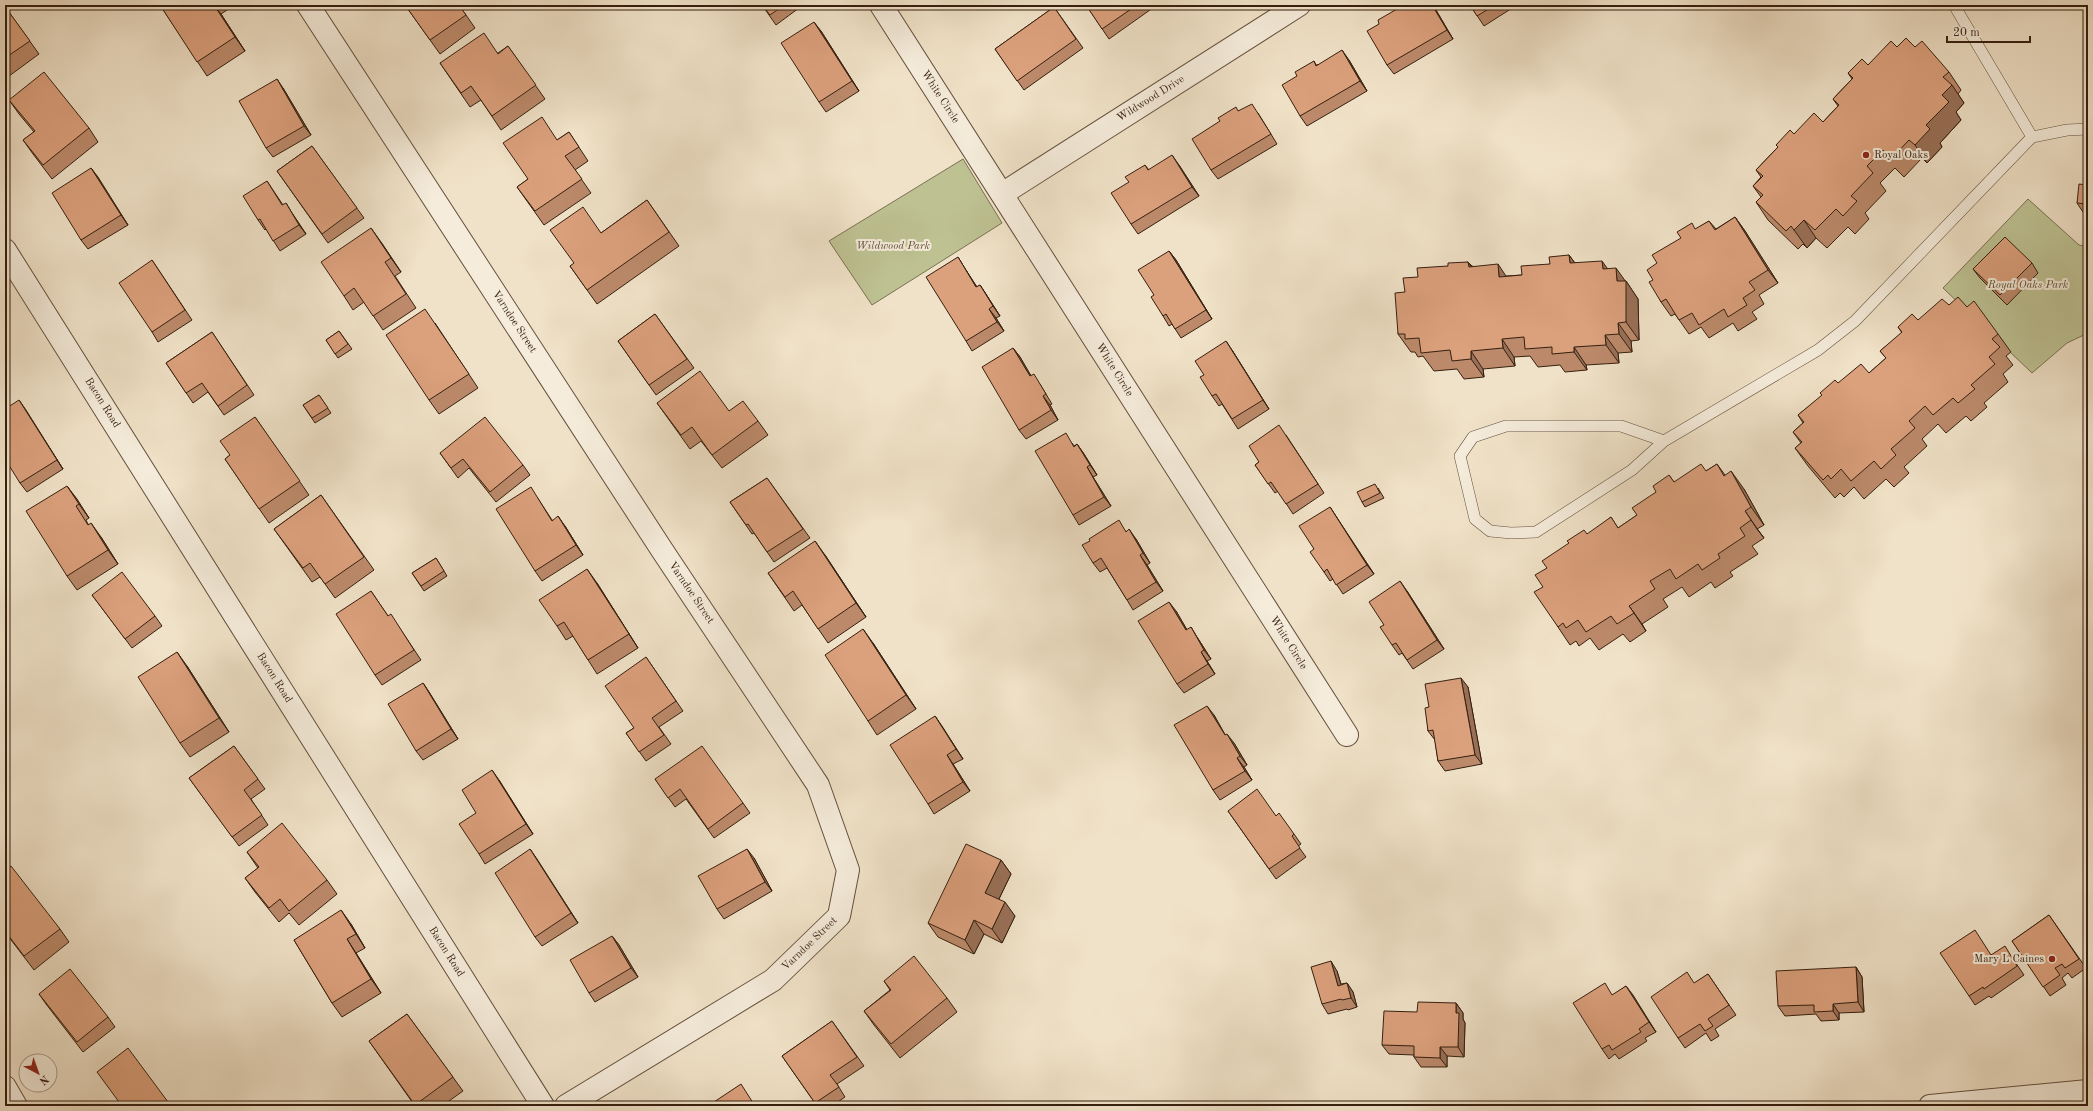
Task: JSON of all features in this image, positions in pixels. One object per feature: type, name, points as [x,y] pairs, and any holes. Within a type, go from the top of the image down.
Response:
[{"type":"street","name":"Varndoe Street","points":[[308,5],[662,550],[818,785],[848,870],[840,916],[773,980],[566,1106]]},
{"type":"street","name":"White Circle","points":[[881,5],[1347,735]]},
{"type":"street","name":"Wildwood Drive","points":[[1002,194],[1299,5]]},
{"type":"street","name":"Bacon Road","points":[[5,250],[543,1106]]},
{"type":"street","points":[[5,1087],[16,1106]]},
{"type":"street","points":[[1930,1106],[2088,1091]]},
{"type":"lane","points":[[1954,5],[2032,136]]},
{"type":"lane","points":[[1664,441],[1621,426],[1506,426],[1473,437],[1460,456],[1475,519],[1490,531],[1510,533],[1536,532],[1632,470],[1664,441],[1818,350],[1855,321],[2032,136],[2067,130],[2088,129]]},
{"type":"green space","name":"Wildwood Park","points":[[963,159],[1002,223],[872,305],[829,241]]},
{"type":"green space","name":"Royal Oaks Park","points":[[2028,199],[2079,245],[2088,247],[2088,333],[2067,343],[2032,373],[1943,288]]},
{"type":"building","points":[[160,5],[214,5],[235,37],[197,62]]},
{"type":"building","points":[[405,5],[459,5],[466,15],[430,40]]},
{"type":"building","points":[[762,5],[784,5],[770,15]]},
{"type":"building","points":[[1086,5],[1137,5],[1102,29]]},
{"type":"building","points":[[1404,5],[1432,5],[1447,30],[1387,65],[1367,31],[1379,24],[1378,20]]},
{"type":"building","points":[[1470,5],[1495,5],[1477,16]]},
{"type":"building","points":[[1054,7],[1076,39],[1017,81],[995,49]]},
{"type":"building","points":[[6,8],[30,41],[5,58],[5,9]]},
{"type":"building","points":[[814,22],[852,81],[819,102],[781,43]]},
{"type":"building","points":[[484,33],[498,54],[508,46],[536,85],[492,116],[471,86],[461,93],[440,63]]},
{"type":"building","name":"Royal Oaks","points":[[1906,38],[1915,47],[1922,41],[1949,72],[1943,77],[1952,85],[1942,95],[1949,102],[1926,125],[1930,129],[1915,145],[1909,140],[1891,159],[1883,150],[1867,166],[1873,173],[1851,196],[1857,201],[1843,216],[1836,209],[1815,230],[1804,220],[1794,230],[1791,226],[1786,231],[1756,202],[1763,195],[1753,186],[1763,176],[1756,170],[1778,147],[1776,145],[1790,130],[1794,134],[1814,113],[1823,122],[1839,105],[1833,99],[1853,78],[1848,73],[1862,59],[1868,65],[1891,41],[1897,47]]},
{"type":"building","points":[[1342,50],[1360,81],[1300,116],[1282,85],[1297,76],[1295,72],[1314,61],[1316,66]]},
{"type":"building","points":[[44,72],[89,128],[43,165],[23,140],[35,131],[9,100]]},
{"type":"building","points":[[277,79],[304,126],[266,148],[239,101]]},
{"type":"building","points":[[1252,104],[1271,134],[1211,170],[1192,139],[1220,121],[1218,118],[1236,107],[1238,111]]},
{"type":"building","points":[[542,117],[557,140],[569,132],[579,147],[565,156],[582,179],[535,211],[517,187],[528,179],[503,143]]},
{"type":"building","points":[[312,146],[357,208],[322,234],[277,171]]},
{"type":"building","points":[[1172,155],[1192,187],[1131,224],[1111,193],[1129,182],[1125,177],[1145,165],[1148,170]]},
{"type":"building","points":[[91,168],[121,215],[81,240],[52,193]]},
{"type":"building","points":[[2088,180],[2088,225],[2084,225],[2086,204],[2077,203],[2079,184],[2087,185]]},
{"type":"building","points":[[267,181],[282,205],[286,203],[299,225],[273,241],[260,219],[258,220],[243,196]]},
{"type":"building","points":[[647,200],[669,232],[587,290],[570,266],[574,263],[550,230],[583,207],[601,233]]},
{"type":"building","points":[[1735,217],[1768,270],[1749,282],[1755,290],[1743,298],[1747,305],[1728,317],[1724,309],[1699,325],[1692,313],[1679,320],[1666,299],[1661,302],[1649,282],[1653,280],[1647,270],[1657,263],[1652,255],[1681,238],[1677,232],[1692,223],[1695,229],[1709,221],[1715,230]]},
{"type":"building","points":[[371,228],[391,258],[385,262],[406,294],[373,316],[354,288],[344,296],[321,262]]},
{"type":"building","points":[[2005,237],[2032,263],[2000,295],[1973,269]]},
{"type":"building","points":[[1169,251],[1206,310],[1175,329],[1166,314],[1163,316],[1151,297],[1154,295],[1138,270]]},
{"type":"building","points":[[1569,255],[1570,263],[1602,261],[1603,269],[1616,268],[1617,281],[1626,281],[1626,322],[1618,323],[1619,334],[1605,335],[1606,345],[1574,347],[1574,352],[1552,354],[1552,347],[1525,349],[1524,337],[1502,339],[1503,348],[1471,351],[1471,359],[1452,361],[1450,350],[1421,353],[1419,338],[1405,339],[1405,334],[1398,334],[1395,293],[1405,292],[1403,278],[1418,277],[1417,268],[1448,266],[1448,263],[1468,262],[1469,267],[1498,264],[1499,277],[1522,275],[1521,266],[1550,264],[1549,257]]},
{"type":"building","points":[[958,257],[976,287],[980,285],[993,306],[989,309],[997,322],[966,341],[926,277]]},
{"type":"building","points":[[152,260],[185,310],[152,332],[119,283]]},
{"type":"building","points":[[1958,297],[1967,307],[1974,301],[1998,334],[1992,339],[2000,347],[1989,357],[1995,364],[1971,385],[1975,389],[1958,403],[1953,398],[1933,415],[1925,406],[1909,421],[1915,428],[1891,449],[1896,455],[1881,469],[1874,461],[1851,481],[1841,469],[1831,479],[1828,475],[1823,480],[1795,448],[1802,442],[1793,432],[1804,422],[1798,415],[1822,395],[1820,393],[1835,380],[1838,383],[1861,364],[1869,373],[1886,358],[1880,351],[1902,332],[1898,327],[1912,314],[1918,320],[1942,299],[1949,305]]},
{"type":"building","points":[[425,309],[469,374],[429,400],[386,335]]},
{"type":"building","points":[[655,314],[687,359],[649,385],[618,341]]},
{"type":"building","points":[[339,331],[348,344],[335,354],[326,340]]},
{"type":"building","points":[[212,332],[247,385],[218,406],[202,383],[186,393],[166,363]]},
{"type":"building","points":[[1226,341],[1263,400],[1232,419],[1216,394],[1212,396],[1200,377],[1204,375],[1195,361]]},
{"type":"building","points":[[1013,348],[1030,376],[1034,374],[1046,394],[1043,396],[1051,410],[1019,430],[982,367]]},
{"type":"building","points":[[700,371],[729,411],[743,401],[758,421],[712,455],[692,427],[681,435],[657,403]]},
{"type":"building","points":[[319,395],[328,408],[312,418],[303,405]]},
{"type":"building","points":[[19,400],[57,460],[20,483],[5,459],[5,409]]},
{"type":"building","points":[[255,417],[300,481],[259,509],[225,459],[230,455],[220,441]]},
{"type":"building","points":[[485,417],[523,465],[490,492],[463,459],[451,468],[440,453]]},
{"type":"building","points":[[1279,425],[1318,484],[1286,504],[1271,482],[1268,484],[1255,465],[1259,462],[1249,446]]},
{"type":"building","points":[[1066,433],[1074,447],[1077,444],[1090,465],[1087,467],[1104,497],[1073,515],[1035,451]]},
{"type":"building","points":[[1701,464],[1706,471],[1717,464],[1724,476],[1731,471],[1751,507],[1745,511],[1751,520],[1740,528],[1745,536],[1718,554],[1720,558],[1702,570],[1698,564],[1676,579],[1670,569],[1650,581],[1655,589],[1629,606],[1634,613],[1617,624],[1611,616],[1586,632],[1578,620],[1566,628],[1563,623],[1558,627],[1534,592],[1543,587],[1535,575],[1547,568],[1542,561],[1569,543],[1567,541],[1584,530],[1587,534],[1611,517],[1618,528],[1637,515],[1632,508],[1656,492],[1653,486],[1669,475],[1674,482]]},
{"type":"building","points":[[767,478],[803,529],[767,552],[748,524],[746,525],[730,502]]},
{"type":"building","points":[[1375,484],[1380,493],[1362,502],[1357,492]]},
{"type":"building","points":[[67,486],[79,504],[76,506],[88,525],[91,523],[108,550],[67,576],[26,511]]},
{"type":"building","points":[[531,487],[552,521],[558,516],[576,545],[535,571],[496,509]]},
{"type":"building","points":[[321,495],[364,557],[325,584],[310,563],[303,568],[274,529]]},
{"type":"building","points":[[1330,507],[1367,565],[1336,585],[1327,569],[1324,572],[1310,552],[1314,549],[1299,526]]},
{"type":"building","points":[[1119,520],[1126,532],[1129,529],[1143,553],[1140,555],[1156,582],[1127,600],[1101,558],[1093,563],[1082,545]]},
{"type":"building","points":[[815,541],[856,603],[818,629],[793,591],[785,597],[768,573]]},
{"type":"building","points":[[436,558],[444,571],[421,586],[412,573]]},
{"type":"building","points":[[587,569],[629,634],[588,660],[564,622],[557,626],[539,600]]},
{"type":"building","points":[[122,572],[155,616],[125,639],[92,595]]},
{"type":"building","points":[[1400,581],[1437,640],[1407,660],[1396,643],[1392,645],[1380,627],[1384,625],[1369,602]]},
{"type":"building","points":[[371,591],[388,616],[391,614],[414,650],[375,675],[336,614]]},
{"type":"building","points":[[1169,602],[1186,630],[1191,627],[1204,650],[1201,652],[1208,664],[1177,684],[1138,621]]},
{"type":"building","points":[[863,629],[906,695],[868,721],[825,655]]},
{"type":"building","points":[[177,652],[219,718],[180,743],[138,677]]},
{"type":"building","points":[[646,657],[676,701],[652,718],[664,735],[639,752],[626,733],[634,728],[605,686]]},
{"type":"building","points":[[1461,678],[1475,755],[1438,761],[1433,730],[1428,731],[1425,708],[1429,707],[1425,684]]},
{"type":"building","points":[[423,683],[451,729],[416,751],[388,704]]},
{"type":"building","points":[[1207,706],[1225,735],[1227,734],[1240,756],[1237,758],[1245,771],[1213,790],[1174,725]]},
{"type":"building","points":[[935,716],[956,749],[947,755],[963,782],[928,804],[890,745]]},
{"type":"building","points":[[234,746],[258,779],[244,790],[262,815],[232,837],[189,778]]},
{"type":"building","points":[[702,746],[743,803],[708,829],[680,789],[668,798],[655,779]]},
{"type":"building","points":[[492,770],[526,824],[479,854],[459,824],[476,813],[462,790]]},
{"type":"building","points":[[1257,789],[1276,816],[1279,813],[1294,834],[1292,836],[1300,848],[1269,869],[1228,811]]},
{"type":"building","points":[[282,823],[327,880],[289,911],[280,899],[269,908],[245,878],[259,867],[247,852]]},
{"type":"building","points":[[966,844],[1001,860],[985,893],[1005,902],[992,929],[974,920],[965,940],[928,923]]},
{"type":"building","points":[[530,849],[571,913],[535,937],[495,873]]},
{"type":"building","points":[[747,849],[765,882],[717,909],[698,876]]},
{"type":"building","points":[[11,866],[60,929],[24,956],[5,931],[5,871]]},
{"type":"building","points":[[341,910],[356,934],[347,939],[371,979],[332,1003],[294,940]]},
{"type":"building","name":"Mary L Caines","points":[[2049,915],[2079,959],[2065,968],[2062,964],[2055,968],[2060,975],[2043,987],[2012,941]]},
{"type":"building","points":[[1975,930],[1991,955],[2005,946],[2017,966],[1984,989],[1983,987],[1969,996],[1940,953]]},
{"type":"building","points":[[612,936],[631,968],[589,993],[570,960]]},
{"type":"building","points":[[914,956],[947,998],[891,1044],[864,1011],[891,990],[884,981]]},
{"type":"building","points":[[1331,961],[1338,986],[1347,983],[1351,998],[1322,1004],[1311,967]]},
{"type":"building","points":[[1856,967],[1858,1002],[1833,1004],[1833,1011],[1814,1012],[1814,1005],[1778,1006],[1776,971]]},
{"type":"building","points":[[70,969],[108,1017],[77,1042],[39,994]]},
{"type":"building","points":[[1687,972],[1694,983],[1708,974],[1729,1005],[1708,1019],[1713,1026],[1705,1031],[1700,1024],[1678,1038],[1651,997]]},
{"type":"building","points":[[1605,983],[1612,995],[1626,986],[1649,1022],[1639,1029],[1641,1032],[1612,1050],[1609,1045],[1602,1049],[1573,1003]]},
{"type":"building","points":[[1418,1002],[1456,1003],[1456,1013],[1459,1013],[1458,1047],[1440,1047],[1440,1058],[1414,1057],[1414,1046],[1382,1045],[1384,1011],[1417,1012]]},
{"type":"building","points":[[407,1014],[453,1077],[415,1105],[369,1041]]},
{"type":"building","points":[[832,1021],[857,1057],[830,1075],[839,1087],[815,1103],[782,1056]]},
{"type":"building","points":[[128,1048],[171,1106],[114,1106],[119,1102],[97,1072]]},
{"type":"building","points":[[741,1084],[755,1106],[708,1106]]},
{"type":"building","points":[[333,1102],[337,1106],[327,1106]]},
{"type":"place","name":"Royal Oaks","points":[[1866,155]]},
{"type":"place","name":"Mary L Caines","points":[[2052,959]]}]
